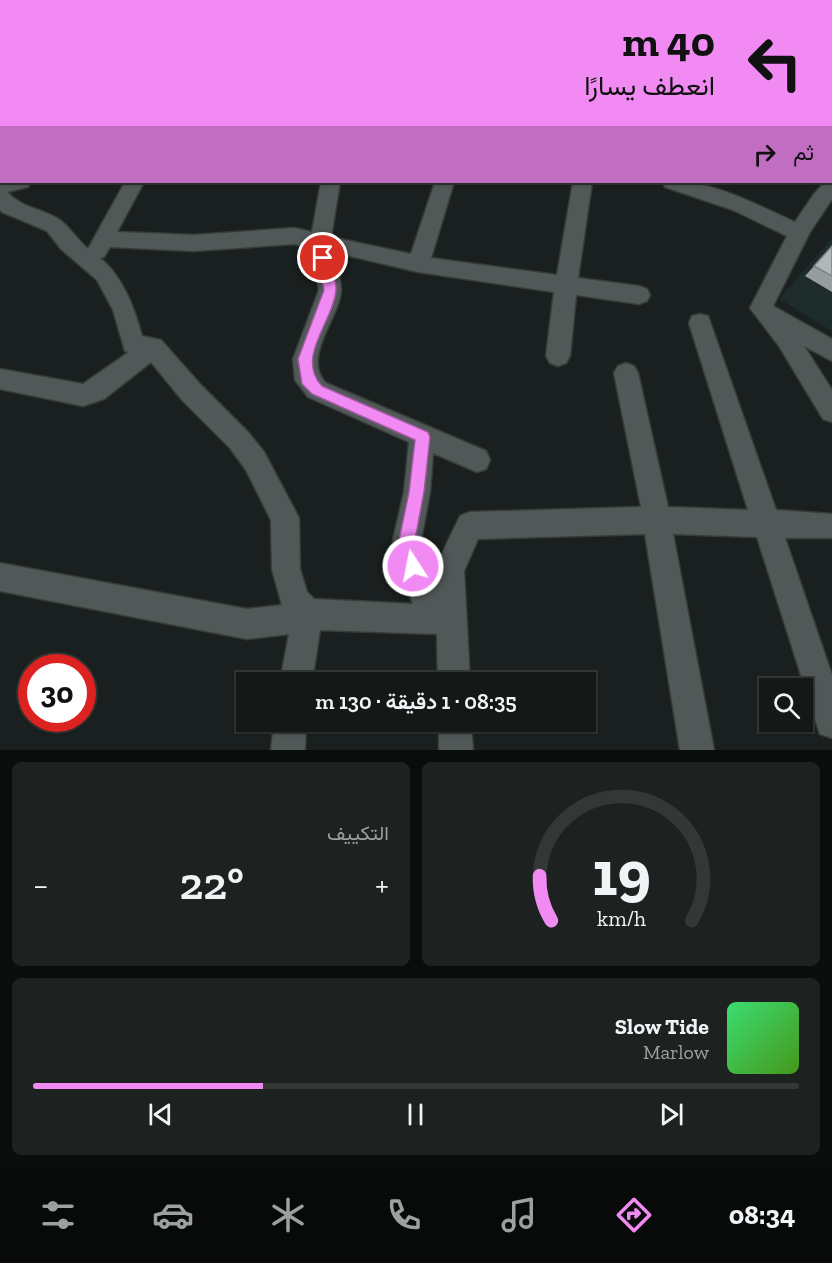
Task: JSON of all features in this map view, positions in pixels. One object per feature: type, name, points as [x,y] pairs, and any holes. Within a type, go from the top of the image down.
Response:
[{"type":"street","points":[[0,187],[17,183]]},
{"type":"street","points":[[91,262],[133,183]]},
{"type":"street","points":[[331,183],[320,242],[330,290],[305,359],[307,380],[317,390],[477,460]]},
{"type":"street","points":[[418,264],[445,183]]},
{"type":"street","points":[[558,356],[566,285],[583,183]]},
{"type":"street","points":[[675,183],[740,205],[799,233]]},
{"type":"street","points":[[761,308],[799,233],[820,199],[832,186]]},
{"type":"street","points":[[3,206],[54,226],[68,244],[105,274],[124,310],[133,344],[153,347],[191,392],[239,440],[255,461],[285,518],[286,569],[296,600],[308,614]]},
{"type":"street","points":[[103,239],[194,243],[294,236],[418,264],[639,295]]},
{"type":"street","points":[[761,308],[832,351]]},
{"type":"street","points":[[761,308],[786,339],[832,411]]},
{"type":"street","points":[[700,323],[832,722]]},
{"type":"street","points":[[0,379],[83,394],[95,391],[153,347]]},
{"type":"street","points":[[626,373],[657,520],[697,750]]},
{"type":"street","points":[[422,437],[417,492],[407,540],[413,566],[443,619]]},
{"type":"street","points":[[452,672],[443,619],[450,570],[470,526],[657,520],[828,526]]},
{"type":"street","points":[[0,577],[247,624],[280,621],[308,614],[443,619]]},
{"type":"street","points":[[298,672],[308,614]]},
{"type":"street","points":[[288,750],[289,732]]},
{"type":"street","points":[[455,732],[456,750]]},
{"type":"shaded area","points":[[832,238],[832,331],[779,299]]},
{"type":"building","points":[[832,246],[832,276],[814,266]]},
{"type":"route","points":[[323,258],[330,290],[305,359],[307,380],[317,390],[422,437],[417,492],[407,540],[413,566]]}]
